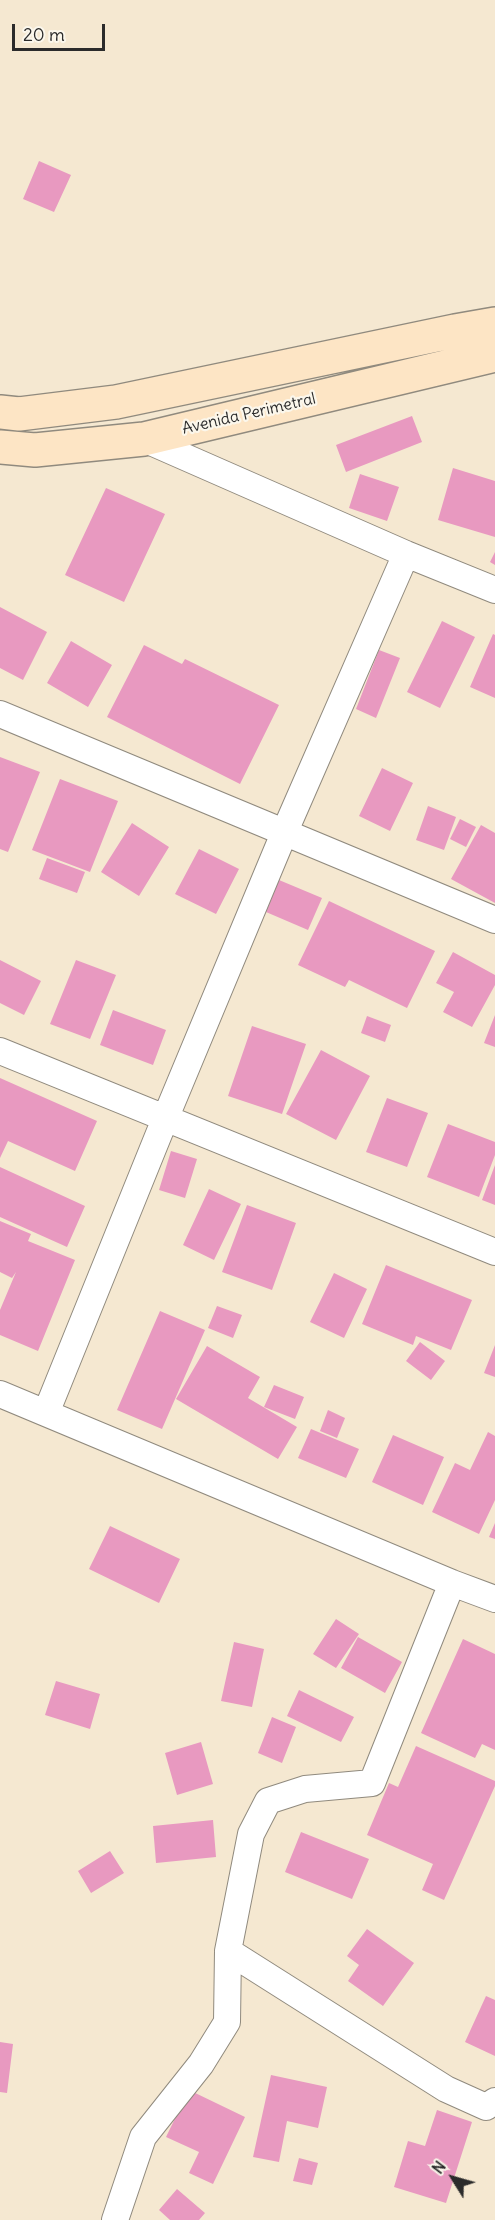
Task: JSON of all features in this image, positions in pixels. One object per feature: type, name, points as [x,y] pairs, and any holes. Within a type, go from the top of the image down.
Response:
[{"type":"main road","points":[[0,412],[19,414],[116,402],[495,324]]},
{"type":"main road","name":"Avenida Perimetral","points":[[0,447],[35,450],[144,439],[495,355]]},
{"type":"street","points":[[144,439],[406,554],[495,590]]},
{"type":"street","points":[[46,1413],[285,831],[406,554]]},
{"type":"street","points":[[0,714],[495,920]]},
{"type":"street","points":[[0,1051],[495,1252]]},
{"type":"street","points":[[0,1394],[495,1599]]},
{"type":"street","points":[[115,2220],[143,2137],[201,2064],[227,2022],[228,1951],[250,1834],[267,1801],[305,1789],[372,1782],[452,1583]]},
{"type":"street","points":[[228,1951],[447,2089],[486,2107],[495,2101]]},
{"type":"building","points":[[39,161],[71,175],[54,212],[23,199]]},
{"type":"building","points":[[412,416],[422,442],[346,472],[336,445]]},
{"type":"building","points":[[453,468],[495,481],[495,537],[438,520]]},
{"type":"building","points":[[360,474],[399,487],[387,521],[349,508]]},
{"type":"building","points":[[106,488],[165,514],[124,602],[65,575]]},
{"type":"building","points":[[495,552],[495,565],[490,562]]},
{"type":"building","points":[[0,607],[47,632],[23,680],[0,668]]},
{"type":"building","points":[[442,621],[475,637],[440,708],[407,692]]},
{"type":"building","points":[[493,634],[495,635],[495,698],[470,687]]},
{"type":"building","points":[[71,641],[112,665],[88,707],[47,683]]},
{"type":"building","points":[[144,645],[182,664],[185,659],[279,705],[240,784],[107,717]]},
{"type":"building","points":[[379,650],[400,658],[376,718],[356,709]]},
{"type":"building","points":[[0,757],[40,772],[8,852],[0,849]]},
{"type":"building","points":[[382,768],[413,783],[390,831],[359,816]]},
{"type":"building","points":[[60,779],[118,801],[90,872],[32,850]]},
{"type":"building","points":[[428,806],[456,817],[444,850],[416,840]]},
{"type":"building","points":[[460,819],[476,827],[466,847],[450,839]]},
{"type":"building","points":[[132,823],[169,847],[139,896],[101,872]]},
{"type":"building","points":[[481,825],[495,833],[495,903],[451,879]]},
{"type":"building","points":[[199,849],[239,869],[216,914],[175,894]]},
{"type":"building","points":[[47,858],[85,872],[77,893],[39,879]]},
{"type":"building","points":[[279,880],[322,898],[308,930],[266,912]]},
{"type":"building","points":[[329,901],[435,951],[407,1008],[349,980],[345,987],[298,965]]},
{"type":"building","points":[[453,952],[495,975],[495,985],[472,1027],[443,1012],[454,992],[436,983]]},
{"type":"building","points":[[0,960],[41,981],[24,1015],[0,1003]]},
{"type":"building","points":[[76,960],[116,975],[90,1039],[50,1024]]},
{"type":"building","points":[[113,1010],[166,1030],[153,1065],[100,1045]]},
{"type":"building","points":[[495,1015],[495,1047],[484,1043]]},
{"type":"building","points":[[367,1016],[391,1025],[385,1042],[361,1033]]},
{"type":"building","points":[[252,1026],[306,1044],[282,1114],[228,1096]]},
{"type":"building","points":[[321,1050],[370,1076],[336,1140],[286,1114]]},
{"type":"building","points":[[0,1078],[97,1121],[75,1171],[8,1141],[0,1158]]},
{"type":"building","points":[[387,1098],[428,1113],[407,1167],[366,1152]]},
{"type":"building","points":[[448,1124],[495,1142],[495,1155],[479,1197],[427,1177]]},
{"type":"building","points":[[171,1151],[197,1159],[185,1198],[159,1190]]},
{"type":"building","points":[[495,1165],[495,1205],[482,1200]]},
{"type":"building","points":[[0,1167],[85,1206],[67,1247],[0,1217]]},
{"type":"building","points":[[209,1189],[241,1204],[214,1260],[183,1245]]},
{"type":"building","points":[[247,1205],[296,1223],[272,1290],[222,1272]]},
{"type":"building","points":[[0,1221],[31,1234],[28,1241],[75,1260],[38,1351],[0,1335],[0,1310],[16,1272],[12,1278],[0,1272]]},
{"type":"building","points":[[386,1265],[472,1300],[451,1350],[416,1336],[413,1345],[362,1324]]},
{"type":"building","points":[[334,1273],[367,1289],[344,1338],[310,1322]]},
{"type":"building","points":[[217,1306],[242,1315],[233,1338],[208,1328]]},
{"type":"building","points":[[160,1311],[205,1330],[162,1429],[117,1410]]},
{"type":"building","points":[[420,1342],[445,1361],[431,1380],[406,1361]]},
{"type":"building","points":[[495,1345],[495,1377],[484,1373]]},
{"type":"building","points":[[207,1346],[260,1377],[248,1398],[297,1427],[278,1459],[176,1399]]},
{"type":"building","points":[[274,1385],[304,1397],[295,1419],[264,1407]]},
{"type":"building","points":[[328,1410],[345,1418],[337,1438],[320,1431]]},
{"type":"building","points":[[311,1429],[359,1449],[346,1478],[298,1458]]},
{"type":"building","points":[[488,1432],[495,1436],[495,1500],[479,1534],[432,1512],[455,1463],[470,1470]]},
{"type":"building","points":[[393,1435],[444,1457],[423,1505],[372,1482]]},
{"type":"building","points":[[495,1523],[495,1539],[489,1537]]},
{"type":"building","points":[[110,1526],[180,1559],[159,1603],[89,1569]]},
{"type":"building","points":[[336,1619],[359,1634],[336,1668],[313,1654]]},
{"type":"building","points":[[358,1637],[402,1662],[385,1693],[341,1668]]},
{"type":"building","points":[[463,1639],[495,1654],[495,1750],[482,1744],[475,1758],[421,1733]]},
{"type":"building","points":[[234,1642],[264,1649],[252,1707],[221,1701]]},
{"type":"building","points":[[56,1681],[100,1694],[90,1729],[45,1715]]},
{"type":"building","points":[[299,1690],[354,1717],[341,1742],[287,1716]]},
{"type":"building","points":[[272,1717],[296,1727],[282,1763],[258,1753]]},
{"type":"building","points":[[201,1742],[213,1784],[177,1795],[165,1753]]},
{"type":"building","points":[[416,1746],[495,1781],[495,1786],[444,1900],[422,1890],[433,1864],[367,1835],[389,1783],[398,1787]]},
{"type":"building","points":[[213,1820],[216,1857],[156,1863],[153,1826]]},
{"type":"building","points":[[301,1832],[369,1859],[352,1899],[285,1872]]},
{"type":"building","points":[[110,1851],[124,1873],[91,1893],[78,1871]]},
{"type":"building","points":[[367,1929],[414,1963],[383,2006],[348,1981],[359,1965],[347,1956]]},
{"type":"building","points":[[486,1996],[495,2000],[495,2056],[465,2042]]},
{"type":"building","points":[[0,2042],[13,2044],[7,2093],[0,2092]]},
{"type":"building","points":[[271,2075],[327,2087],[318,2128],[287,2121],[279,2162],[253,2157]]},
{"type":"building","points":[[189,2090],[245,2117],[213,2184],[189,2173],[199,2152],[166,2137]]},
{"type":"building","points":[[437,2110],[472,2122],[446,2203],[394,2187],[408,2141],[425,2146]]},
{"type":"building","points":[[299,2158],[318,2163],[312,2185],[293,2181]]},
{"type":"building","points":[[177,2189],[205,2213],[199,2220],[170,2220],[159,2210]]}]
